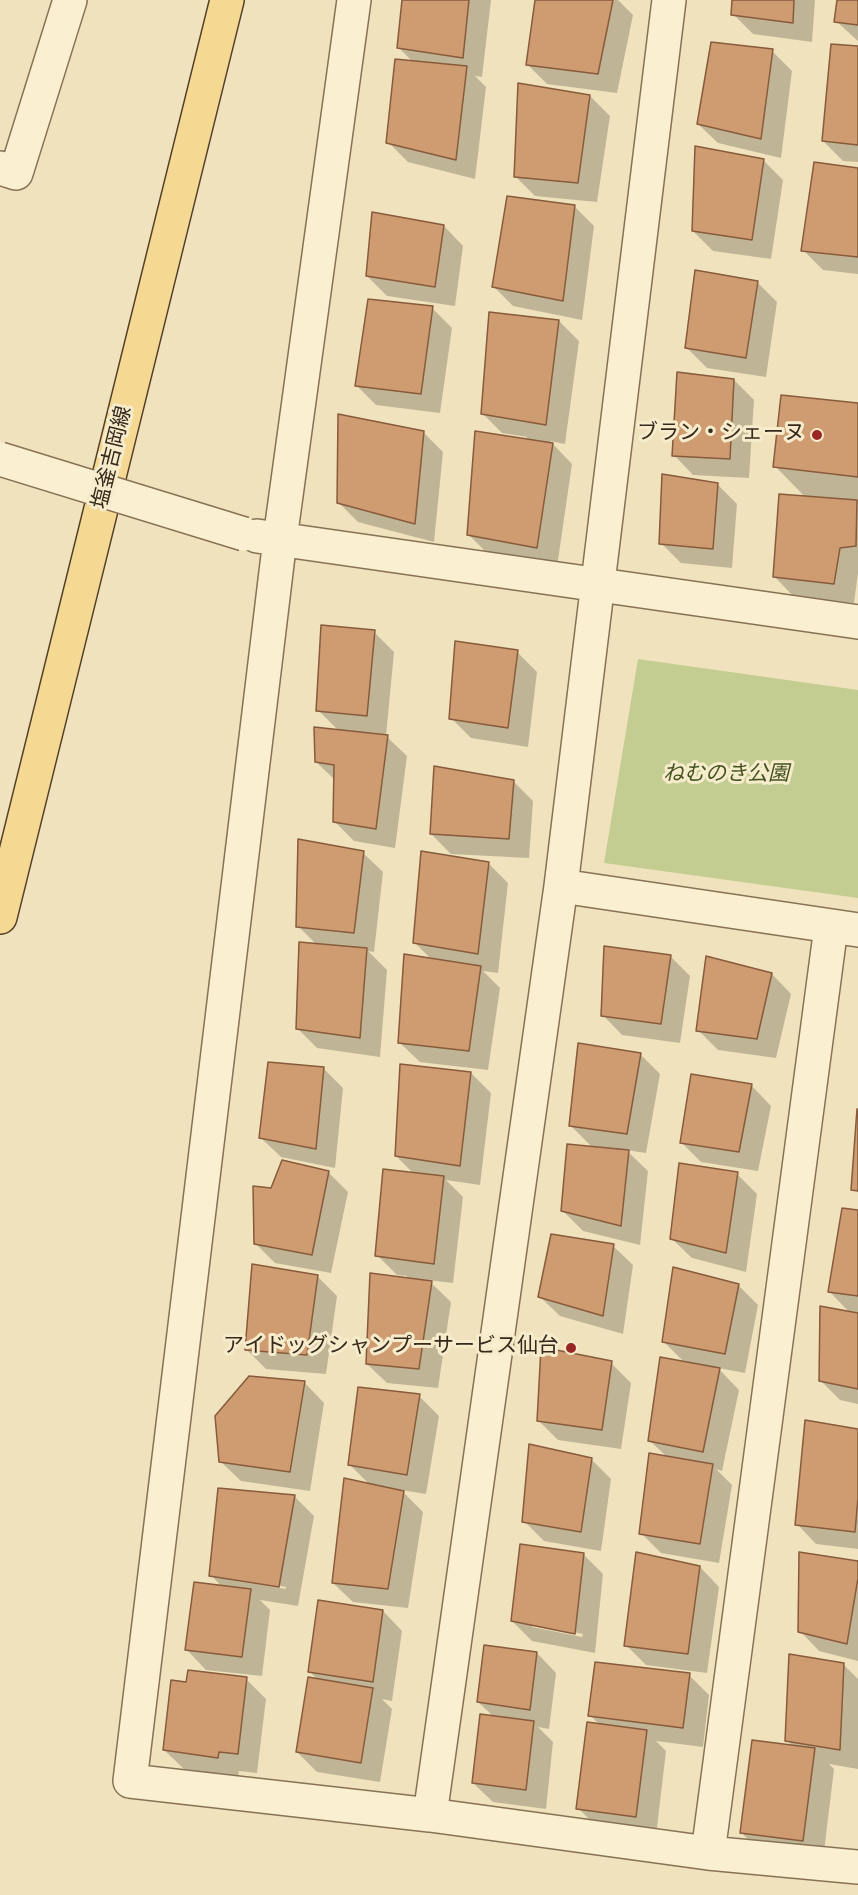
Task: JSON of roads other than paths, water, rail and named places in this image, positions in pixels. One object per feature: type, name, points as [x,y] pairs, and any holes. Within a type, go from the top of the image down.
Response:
[{"type":"main road","name":"塩釜吉岡線","points":[[0,917],[227,0]]},
{"type":"street","points":[[0,168],[16,173],[70,0]]},
{"type":"street","points":[[354,0],[280,539],[130,1780],[430,1815],[708,1853],[858,1867]]},
{"type":"street","points":[[430,1815],[561,886],[669,0]]},
{"type":"street","points":[[0,459],[244,534],[858,622]]},
{"type":"street","points":[[561,886],[844,928],[708,1853]]},
{"type":"place","name":"ブラン・シェーヌ","points":[[817,435]]},
{"type":"place","name":"アイドッグシャンプーサービス仙台","points":[[571,1348]]},
{"type":"park label","name":"ねむのき公園","points":[[726,776]]}]
